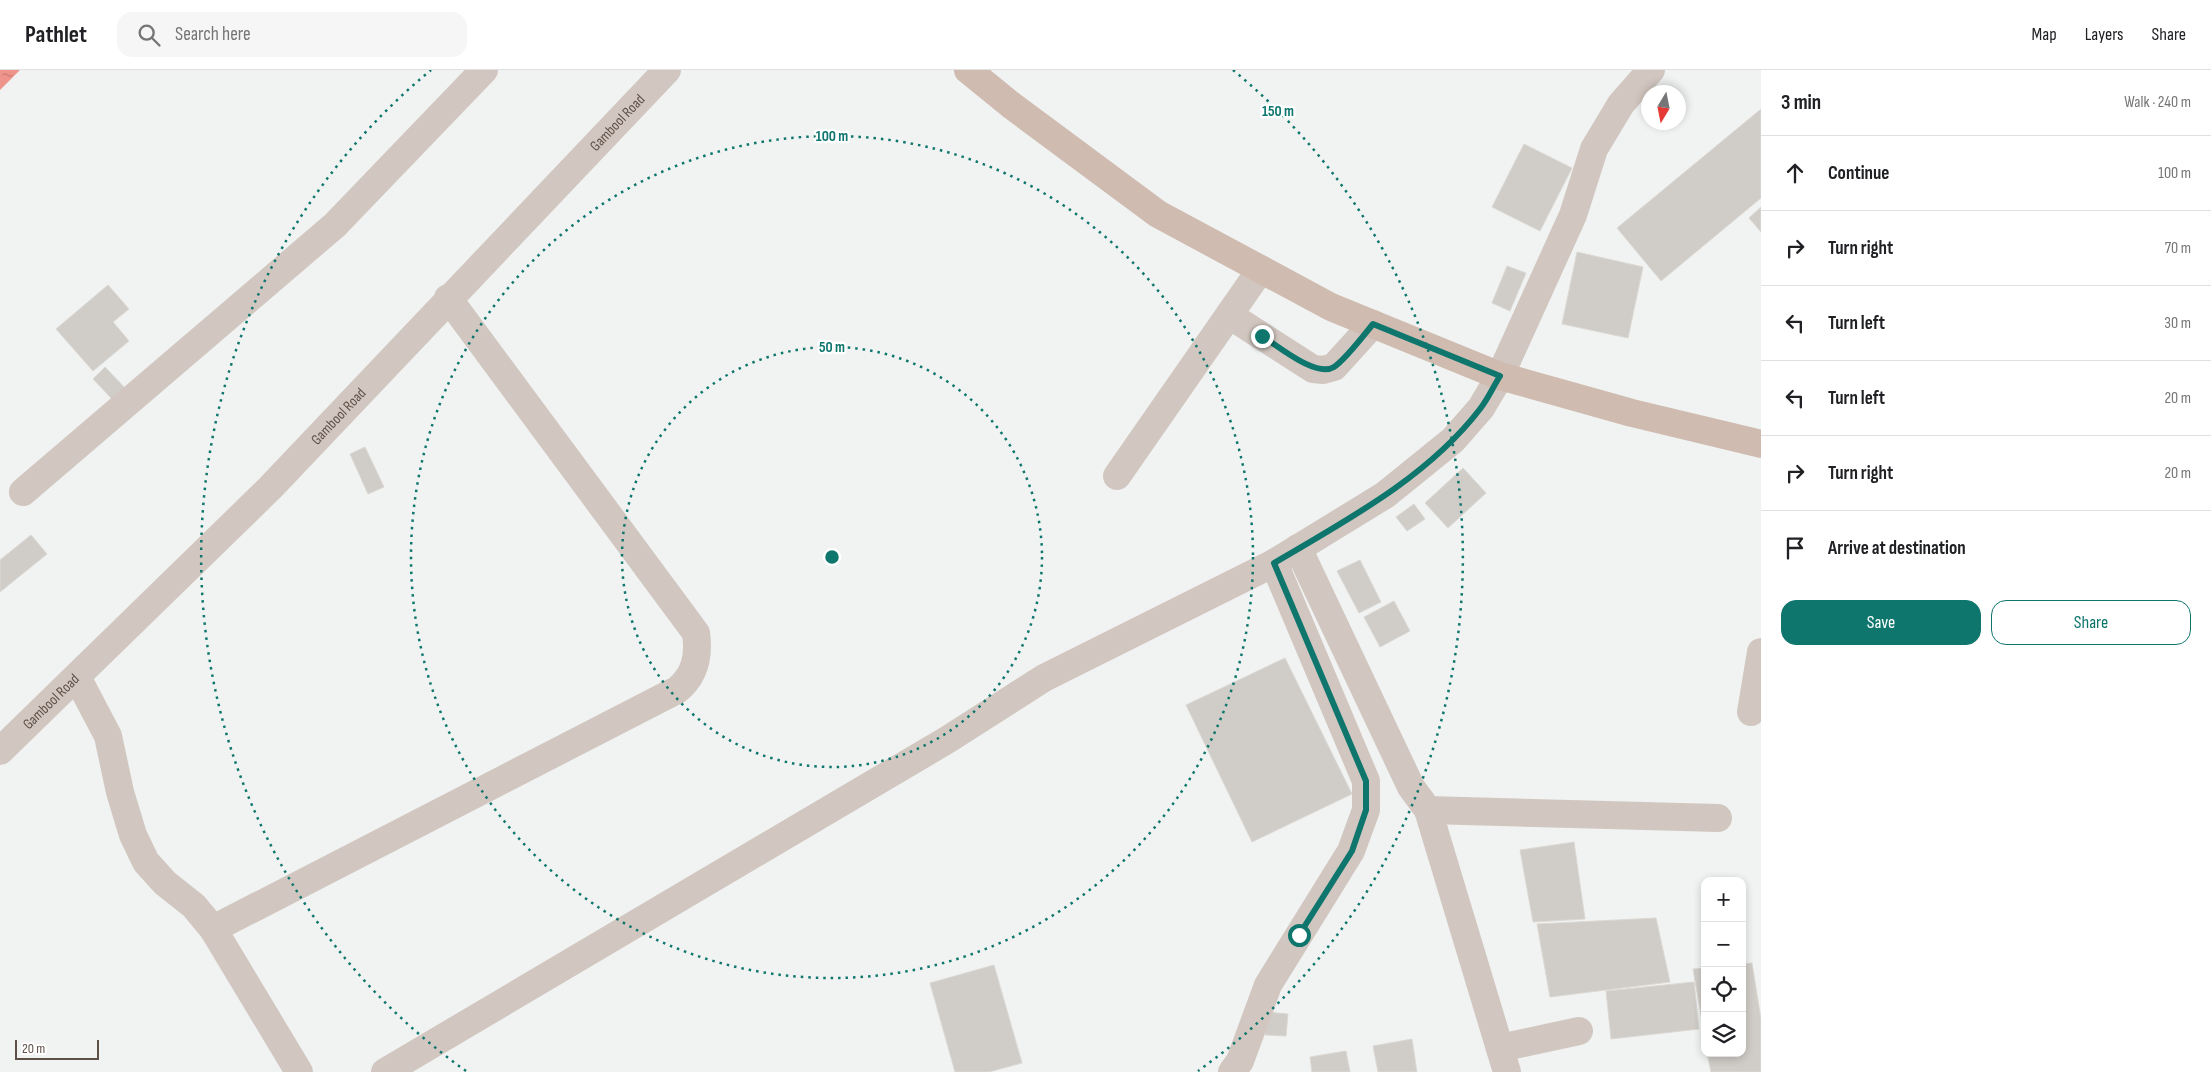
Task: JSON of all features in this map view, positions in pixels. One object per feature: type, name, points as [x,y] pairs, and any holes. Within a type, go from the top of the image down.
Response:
[{"type":"main road","points":[[968,70],[1011,106],[1158,214],[1331,307],[1500,376],[1632,414],[1761,444]]},
{"type":"street","points":[[23,492],[336,224],[484,70]]},
{"type":"street","name":"Gambool Road","points":[[0,751],[270,488],[448,298],[667,70]]},
{"type":"street","points":[[385,1072],[948,740],[1044,678],[1274,563],[1385,495],[1453,440],[1481,408],[1500,376],[1573,215],[1594,149],[1621,104],[1651,70]]},
{"type":"street","points":[[1117,476],[1261,269]]},
{"type":"street","points":[[213,929],[677,690],[688,682],[695,665],[698,650],[696,633],[448,298]]},
{"type":"street","points":[[1229,315],[1313,368],[1323,370],[1334,367],[1373,324]]},
{"type":"street","points":[[1298,548],[1411,787],[1428,810],[1503,1060],[1579,1031]]},
{"type":"street","points":[[1232,1072],[1240,1061],[1268,985],[1352,851],[1366,810],[1366,781],[1274,563]]},
{"type":"street","points":[[1751,712],[1761,652]]},
{"type":"street","points":[[77,677],[108,736],[120,792],[133,835],[146,862],[165,883],[194,906],[213,929],[299,1072]]},
{"type":"street","points":[[1428,810],[1718,818]]},
{"type":"water","points":[[0,70],[20,70],[0,90]]},
{"type":"building","points":[[1761,109],[1761,198],[1661,281],[1617,228]]},
{"type":"building","points":[[1524,144],[1572,168],[1540,231],[1492,207]]},
{"type":"building","points":[[1761,207],[1761,232],[1749,218]]},
{"type":"building","points":[[1577,252],[1643,267],[1628,338],[1562,324]]},
{"type":"building","points":[[1507,266],[1526,273],[1510,311],[1492,303]]},
{"type":"building","points":[[108,285],[129,309],[113,322],[129,341],[93,371],[56,329]]},
{"type":"building","points":[[105,367],[126,389],[113,400],[93,379]]},
{"type":"building","points":[[365,447],[384,487],[368,494],[350,454]]},
{"type":"building","points":[[1463,468],[1486,493],[1448,528],[1425,503]]},
{"type":"building","points":[[1414,504],[1425,519],[1407,531],[1396,517]]},
{"type":"building","points":[[31,535],[47,554],[0,592],[0,560]]},
{"type":"building","points":[[1360,560],[1381,602],[1359,613],[1337,571]]},
{"type":"building","points":[[1394,601],[1410,631],[1380,647],[1364,617]]},
{"type":"building","points":[[1285,658],[1352,794],[1252,842],[1186,705]]},
{"type":"building","points":[[1574,842],[1585,919],[1533,922],[1520,850]]},
{"type":"building","points":[[1656,918],[1670,982],[1550,997],[1537,924]]},
{"type":"building","points":[[1752,963],[1761,1019],[1761,1072],[1711,1072],[1708,1057],[1746,1057],[1746,964]]},
{"type":"building","points":[[994,965],[1022,1063],[989,1072],[955,1072],[930,983]]},
{"type":"building","points":[[1701,968],[1701,1015],[1693,969]]},
{"type":"building","points":[[1694,982],[1699,1029],[1611,1039],[1606,991]]},
{"type":"building","points":[[1267,1012],[1288,1014],[1286,1036],[1265,1035]]},
{"type":"building","points":[[1412,1039],[1417,1072],[1378,1072],[1373,1046]]},
{"type":"building","points":[[1346,1051],[1350,1072],[1312,1072],[1310,1057]]},
{"type":"route","points":[[1262,336],[1313,368],[1323,370],[1334,367],[1373,324],[1500,376],[1481,408],[1453,440],[1385,495],[1274,563],[1366,781],[1366,810],[1352,851],[1299,935]]}]
